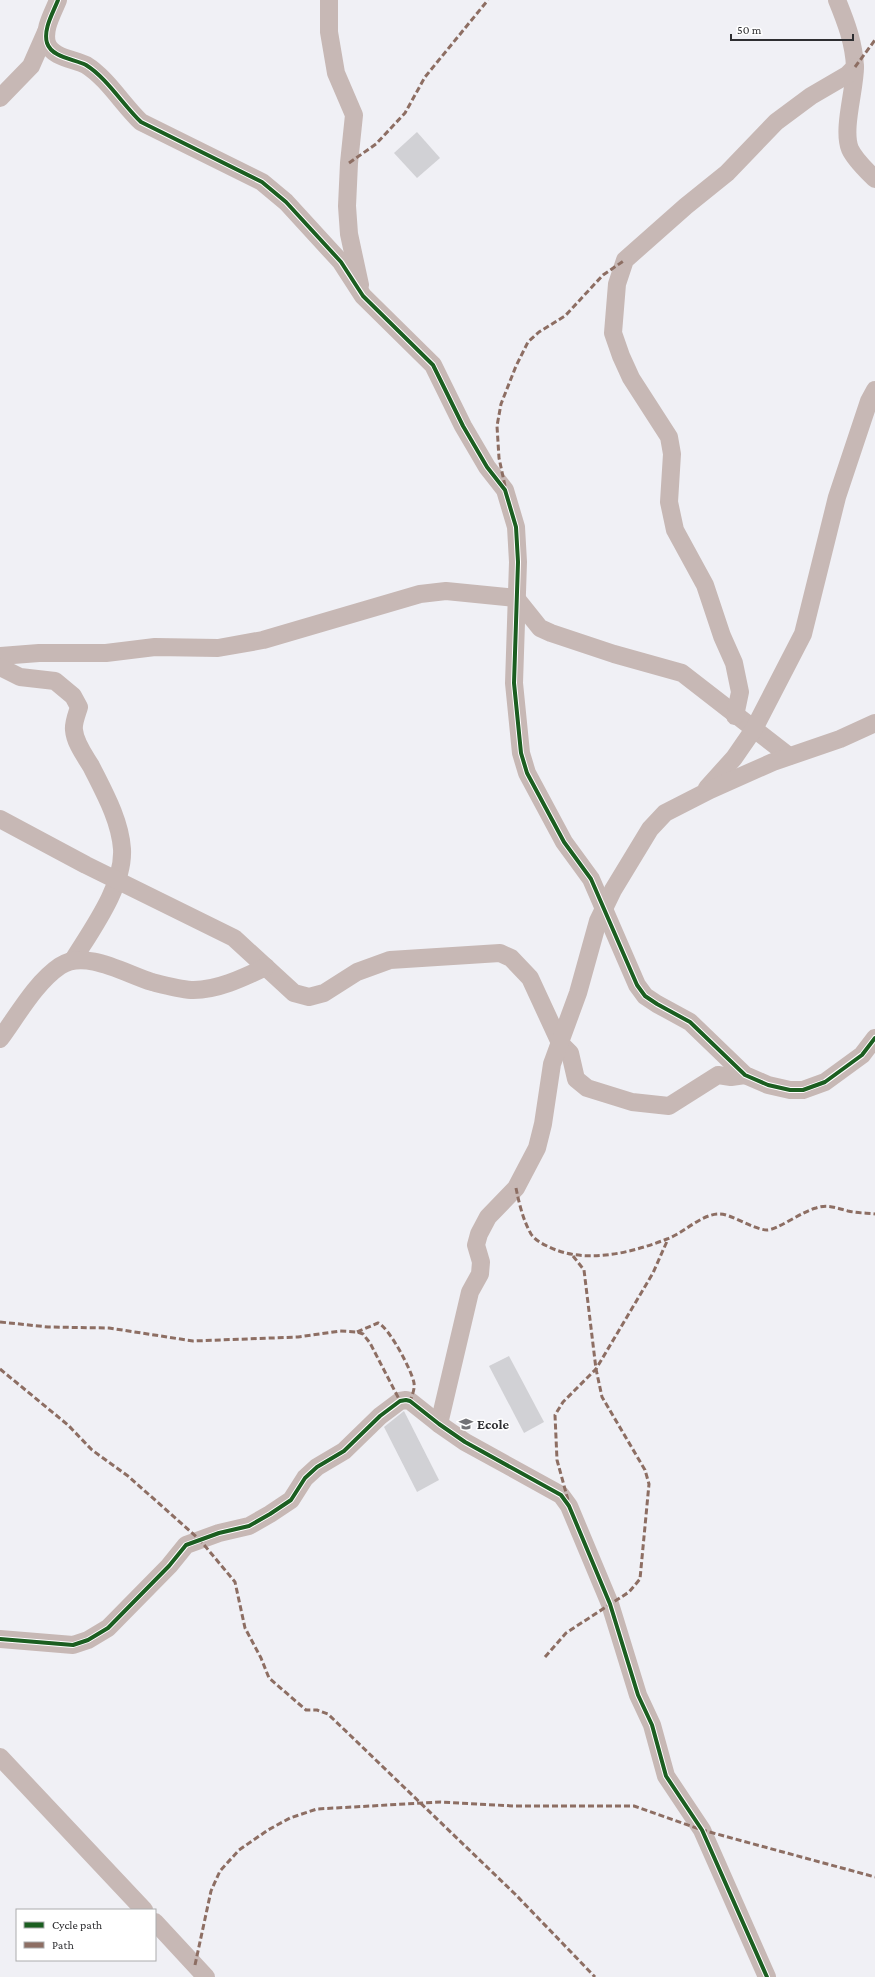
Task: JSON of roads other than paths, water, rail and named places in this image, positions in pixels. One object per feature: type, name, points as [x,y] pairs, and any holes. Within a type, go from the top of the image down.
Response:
[{"type":"street","points":[[0,98],[31,66],[37,56],[58,0]]},
{"type":"street","points":[[329,0],[329,32],[336,73],[354,115],[349,163],[347,206],[349,234],[363,296]]},
{"type":"street","points":[[837,0],[848,26],[855,67],[854,92],[847,134],[850,149],[862,166],[875,179]]},
{"type":"street","points":[[46,32],[48,44],[51,50],[85,65],[96,73],[128,110],[141,122],[262,182],[286,202],[341,262],[363,296],[433,364],[463,426],[487,467],[505,490],[516,527],[514,683],[523,760],[527,773],[564,842],[591,879],[637,985],[645,996],[690,1022],[745,1075],[768,1085],[790,1090],[803,1090],[825,1082],[862,1055],[875,1038]]},
{"type":"street","points":[[735,716],[740,692],[734,663],[722,636],[705,585],[675,530],[669,502],[672,454],[669,437],[631,378],[613,333],[617,284],[625,260],[686,206],[727,173],[776,122],[811,96],[847,75],[855,67]]},
{"type":"street","points":[[699,796],[734,758],[754,729],[803,634],[837,497],[869,401],[875,390]]},
{"type":"street","points":[[0,656],[39,653],[106,653],[155,647],[218,648],[263,640],[420,594],[446,591],[516,598],[540,628],[614,654],[682,673],[735,716],[789,756]]},
{"type":"street","points":[[0,667],[20,677],[55,681],[72,696],[79,707],[74,730],[81,748],[100,784],[117,822],[122,850],[118,879],[108,902],[73,960]]},
{"type":"street","points":[[439,1424],[470,1292],[480,1274],[481,1262],[476,1244],[479,1234],[488,1217],[516,1188],[537,1148],[543,1124],[552,1064],[578,992],[598,921],[650,829],[665,813],[699,796],[789,756],[840,739],[875,723]]},
{"type":"street","points":[[0,819],[86,865],[118,879],[234,938],[294,993],[309,997],[324,993],[357,972],[390,960],[500,954],[511,958],[530,978],[560,1044],[570,1053],[576,1079],[586,1088],[632,1102],[669,1106],[718,1075],[731,1077],[745,1075]]},
{"type":"street","points":[[0,1039],[36,989],[60,966],[73,960],[102,963],[153,982],[189,990],[206,990],[266,967]]},
{"type":"street","points":[[0,1639],[73,1645],[88,1640],[108,1628],[169,1566],[186,1545],[219,1533],[249,1526],[291,1500],[309,1474],[344,1451],[380,1416],[400,1402],[406,1400],[410,1401],[439,1424],[493,1458],[521,1471],[561,1495],[569,1506],[610,1604],[638,1695],[652,1725],[666,1776],[698,1823],[767,1977]]},
{"type":"street","points":[[0,1757],[143,1909]]},
{"type":"street","points":[[156,1923],[206,1977]]},
{"type":"place","name":"Ecole","points":[[466,1424]]}]
